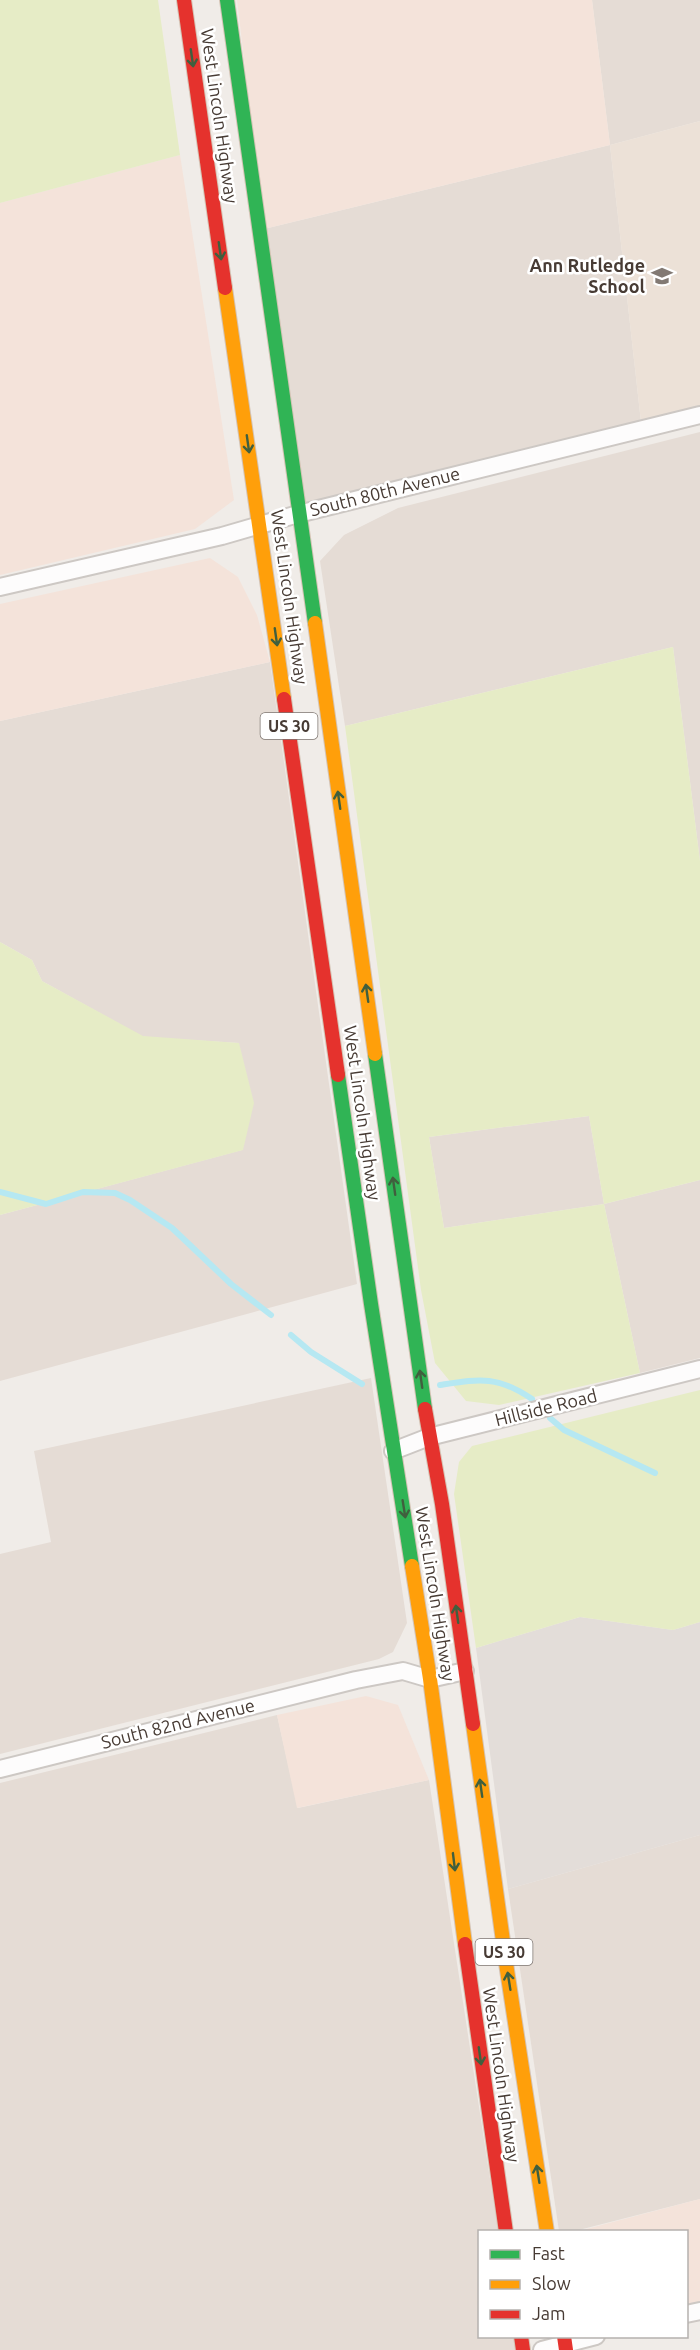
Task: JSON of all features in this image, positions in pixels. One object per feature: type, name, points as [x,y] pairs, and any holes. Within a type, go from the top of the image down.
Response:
[{"type":"main road","name":"West Lincoln Highway","points":[[184,0],[393,1451],[430,1679],[470,1986],[506,2230]]},
{"type":"main road","name":"West Lincoln Highway","points":[[227,0],[429,1437],[442,1504],[507,1970],[547,2230]]},
{"type":"street","name":"South 80th Avenue","points":[[0,587],[222,536],[298,514],[700,415]]},
{"type":"street","name":"Hillside Road","points":[[393,1451],[429,1437],[700,1369]]},
{"type":"street","name":"South 82nd Avenue","points":[[0,1769],[356,1680],[403,1671],[430,1679]]},
{"type":"street","points":[[430,1679],[465,1671]]},
{"type":"street","points":[[542,2350],[592,2338]]},
{"type":"shaded area","points":[[237,0],[592,0],[610,145],[264,229]]},
{"type":"shaded area","points":[[592,0],[700,0],[700,121],[610,145]]},
{"type":"shaded area","name":"Ann Rutledge School","points":[[700,121],[700,407],[641,422],[610,145]]},
{"type":"shaded area","points":[[610,145],[641,422],[305,507],[264,229]]},
{"type":"shaded area","points":[[180,155],[234,500],[195,529],[0,575],[0,203]]},
{"type":"shaded area","points":[[700,432],[700,861],[673,647],[345,726],[320,561],[344,535],[398,508]]},
{"type":"shaded area","points":[[210,558],[238,577],[257,615],[270,662],[0,721],[0,604]]},
{"type":"shaded area","points":[[270,662],[357,1284],[0,1381],[0,1215],[242,1150],[239,1043],[143,1037],[42,981],[32,960],[0,942],[0,721]]},
{"type":"shaded area","points":[[589,1116],[604,1204],[444,1228],[429,1137]]},
{"type":"shaded area","points":[[700,1180],[700,1358],[640,1373],[604,1204]]},
{"type":"shaded area","points":[[371,1378],[407,1623],[393,1652],[379,1659],[0,1754],[0,1554],[51,1542],[34,1451]]},
{"type":"shaded area","points":[[580,1617],[673,1630],[700,1622],[700,1835],[508,1889],[476,1648]]},
{"type":"shaded area","points":[[366,1696],[398,1705],[429,1780],[297,1808],[277,1715]]},
{"type":"shaded area","points":[[277,1715],[298,1808],[429,1780],[498,2230],[478,2230],[478,2338],[514,2338],[516,2350],[0,2350],[0,1783]]},
{"type":"shaded area","points":[[700,1835],[700,2199],[579,2230],[559,2230],[508,1889]]},
{"type":"shaded area","points":[[700,2199],[700,2304],[688,2307],[688,2230],[583,2230]]},
{"type":"green space","points":[[0,0],[158,0],[180,155],[0,203]]},
{"type":"green space","points":[[673,647],[700,861],[700,1180],[604,1204],[640,1373],[499,1405],[466,1401],[435,1363],[421,1290],[345,726]],"holes":[[[589,1116],[604,1204],[444,1228],[429,1137]]]},
{"type":"green space","points":[[0,942],[32,960],[42,981],[143,1036],[239,1043],[254,1103],[243,1150],[0,1215]]},
{"type":"green space","points":[[700,1390],[700,1622],[673,1630],[580,1617],[476,1648],[454,1494],[459,1462],[472,1446]]},
{"type":"waterway","points":[[0,1192],[46,1204],[83,1192],[115,1193],[130,1200],[172,1228],[231,1284],[271,1315]]},
{"type":"waterway","points":[[291,1335],[311,1352],[362,1384]]},
{"type":"waterway","points":[[440,1385],[477,1380],[498,1382],[532,1399]]},
{"type":"waterway","points":[[550,1418],[564,1430],[655,1473]]},
{"type":"traffic: fast","points":[[227,0],[315,623]]},
{"type":"traffic: fast","points":[[375,1054],[425,1409]]},
{"type":"traffic: fast","points":[[338,1075],[412,1566]]},
{"type":"traffic: slow","points":[[225,288],[284,699]]},
{"type":"traffic: slow","points":[[315,623],[375,1054]]},
{"type":"traffic: slow","points":[[412,1566],[430,1679],[465,1944]]},
{"type":"traffic: slow","points":[[473,1724],[507,1970],[547,2230]]},
{"type":"traffic: jam","points":[[184,0],[225,288]]},
{"type":"traffic: jam","points":[[284,699],[338,1075]]},
{"type":"traffic: jam","points":[[425,1409],[442,1504],[473,1724]]},
{"type":"traffic: jam","points":[[465,1944],[506,2230]]},
{"type":"traffic: jam","points":[[521,2338],[523,2350]]},
{"type":"traffic: jam","points":[[564,2338],[566,2350]]},
{"type":"place","name":"Ann Rutledge School","points":[[662,276]]}]
